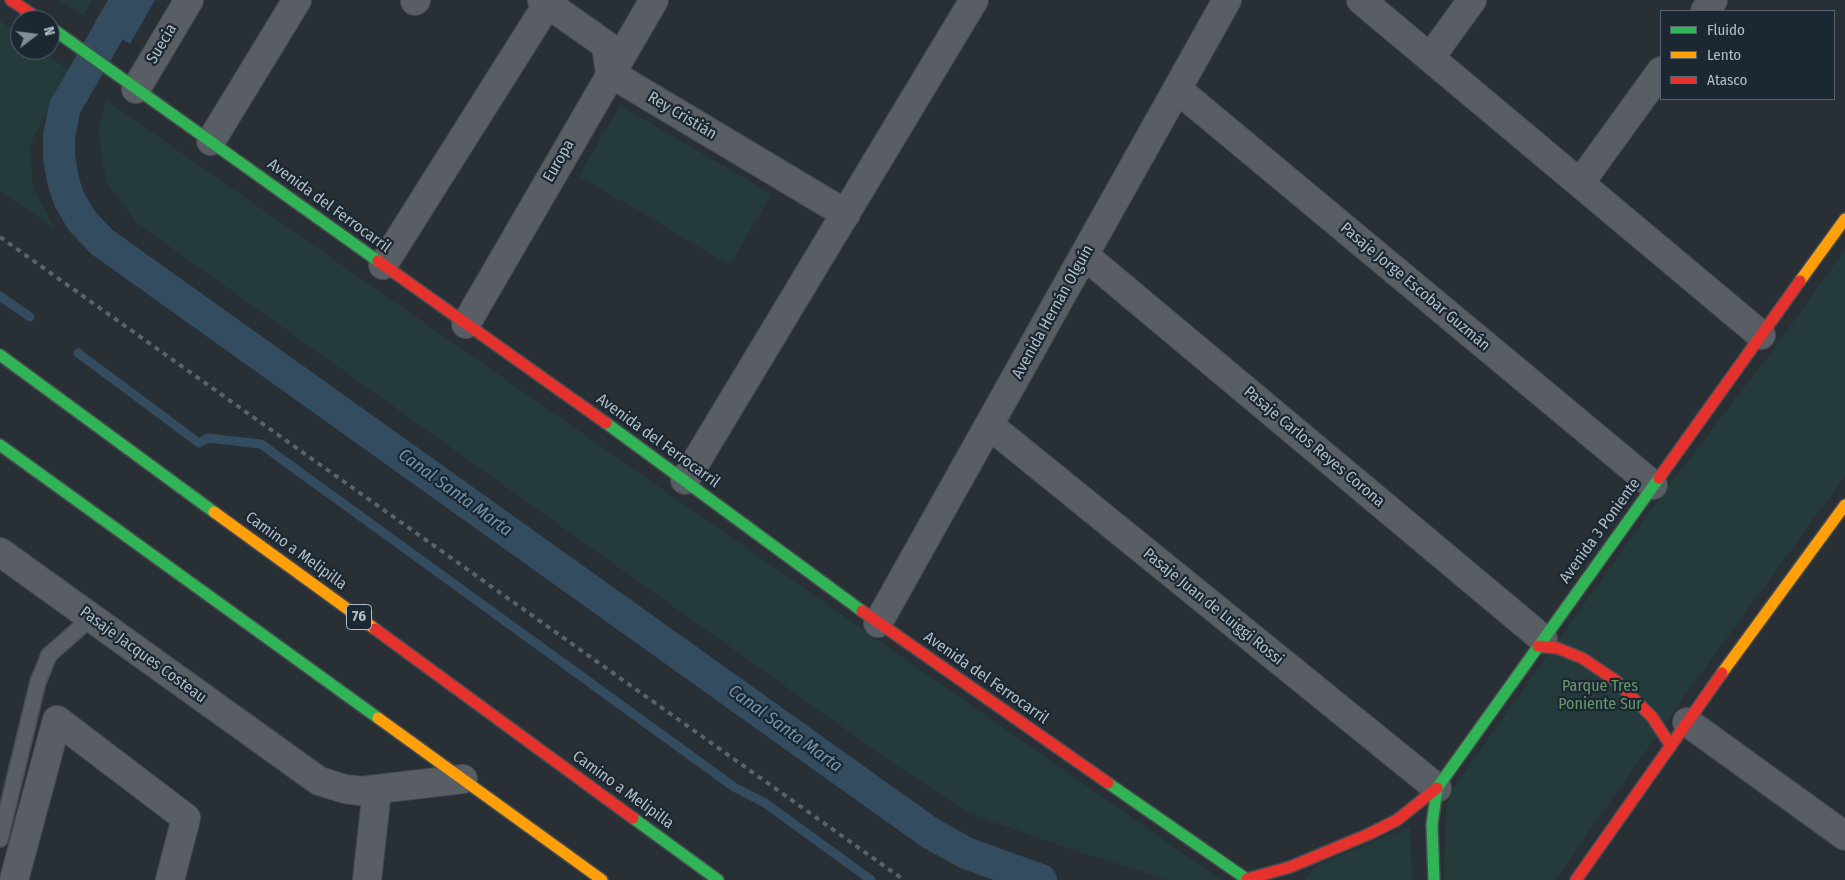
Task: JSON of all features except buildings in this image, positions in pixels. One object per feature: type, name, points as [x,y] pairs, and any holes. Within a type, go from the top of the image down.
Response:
[{"type":"main road","points":[[11,0],[25,10]]},
{"type":"main road","name":"Avenida del Ferrocarril","points":[[60,35],[685,480],[878,623],[1247,880]]},
{"type":"main road","name":"Avenida 3 Poniente","points":[[1434,880],[1432,825],[1437,788],[1845,219]]},
{"type":"main road","name":"Camino a Melipilla","points":[[0,355],[718,880]]},
{"type":"main road","points":[[0,445],[602,880]]},
{"type":"main road","points":[[1576,880],[1687,722],[1845,505]]},
{"type":"main road","points":[[1540,642],[1582,658],[1615,680],[1652,717],[1671,746]]},
{"type":"main road","points":[[1247,880],[1290,867],[1369,834],[1408,812],[1437,788]]},
{"type":"street","name":"Suecia","points":[[130,84],[188,0]]},
{"type":"street","points":[[211,141],[297,0]]},
{"type":"street","name":"Europa","points":[[466,324],[654,0]]},
{"type":"street","points":[[685,480],[974,0]]},
{"type":"street","name":"Avenida Hernán Olguín","points":[[878,623],[1227,0]]},
{"type":"street","points":[[1361,0],[1761,335]]},
{"type":"street","points":[[1430,58],[1472,0]]},
{"type":"street","points":[[383,265],[547,1],[606,45],[610,73]]},
{"type":"street","points":[[1580,183],[1660,72]]},
{"type":"street","name":"Rey Cristián","points":[[610,73],[846,214]]},
{"type":"street","name":"Pasaje Jorge Escobar Guzmán","points":[[1177,90],[1653,485]]},
{"type":"street","name":"Pasaje Carlos Reyes Corona","points":[[1084,255],[1540,642]]},
{"type":"street","name":"Pasaje Juan de Luiggi Rossi","points":[[989,426],[1437,788]]},
{"type":"street","name":"Pasaje Jacques Costeau","points":[[0,552],[319,781],[361,791],[463,779]]},
{"type":"street","points":[[14,880],[57,720],[186,818],[170,880]]},
{"type":"street","points":[[1687,722],[1845,836]]},
{"type":"street","points":[[367,880],[377,790]]},
{"type":"lane","points":[[0,839],[38,682],[49,655],[91,618]]},
{"type":"green space","points":[[58,0],[92,0],[83,15]]},
{"type":"green space","points":[[0,21],[10,28],[10,60],[54,60],[67,69],[30,145],[33,187],[55,229],[0,191]]},
{"type":"green space","points":[[107,101],[1221,880],[1168,880],[1068,848],[969,813],[880,754],[137,223],[106,181],[98,130]]},
{"type":"green space","points":[[620,105],[771,194],[730,265],[579,176]]},
{"type":"green space","name":"Parque Tres Poniente Sur","points":[[1845,250],[1845,476],[1688,691],[1555,880],[1444,880],[1446,809],[1453,788],[1667,488],[1773,350]]},
{"type":"green space","points":[[1410,827],[1412,880],[1306,880],[1307,876],[1320,864]]},
{"type":"water","points":[[108,0],[155,0],[130,44],[95,22]]},
{"type":"waterway","name":"Canal Santa Marta","points":[[127,0],[65,107],[59,136],[59,157],[69,199],[82,221],[102,242],[930,833],[966,853],[1041,880]]},
{"type":"waterway","points":[[0,296],[30,317]]},
{"type":"waterway","points":[[78,353],[199,443],[208,438],[261,444],[734,787],[765,803],[871,880]]},
{"type":"railway","points":[[0,237],[904,880]]},
{"type":"traffic: fast","points":[[60,34],[378,261]]},
{"type":"traffic: fast","points":[[0,355],[214,512]]},
{"type":"traffic: fast","points":[[606,423],[862,611]]},
{"type":"traffic: fast","points":[[0,445],[378,718]]},
{"type":"traffic: fast","points":[[1434,880],[1432,825],[1437,788],[1659,478]]},
{"type":"traffic: fast","points":[[1108,783],[1248,880]]},
{"type":"traffic: fast","points":[[633,818],[718,880]]},
{"type":"traffic: slow","points":[[1800,281],[1845,219]]},
{"type":"traffic: slow","points":[[1722,673],[1845,505]]},
{"type":"traffic: slow","points":[[214,512],[375,629]]},
{"type":"traffic: slow","points":[[378,718],[602,880]]},
{"type":"traffic: jam","points":[[11,0],[26,10]]},
{"type":"traffic: jam","points":[[378,261],[606,423]]},
{"type":"traffic: jam","points":[[1659,478],[1800,281]]},
{"type":"traffic: jam","points":[[862,611],[1108,783]]},
{"type":"traffic: jam","points":[[375,629],[633,818]]},
{"type":"traffic: jam","points":[[1538,646],[1557,648],[1582,658],[1615,680],[1652,717],[1671,746]]},
{"type":"traffic: jam","points":[[1576,880],[1722,673]]},
{"type":"traffic: jam","points":[[1247,879],[1290,867],[1369,834],[1397,820],[1437,788]]}]
